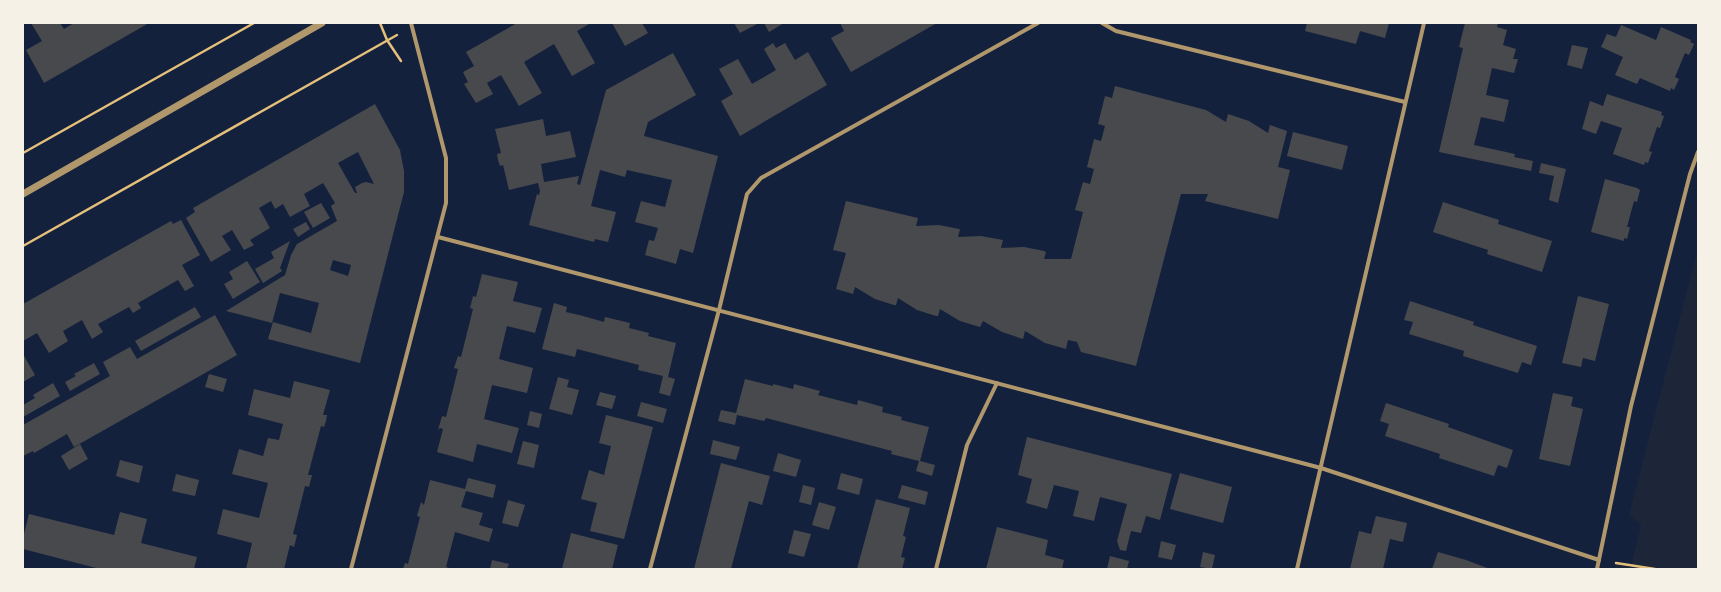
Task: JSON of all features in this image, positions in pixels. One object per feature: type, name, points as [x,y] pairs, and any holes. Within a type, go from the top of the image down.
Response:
[{"type":"street","points":[[23,194],[322,23]]},
{"type":"street","points":[[650,569],[719,310],[747,194],[761,178],[1038,23]]},
{"type":"street","points":[[1102,23],[1116,31],[1405,102]]},
{"type":"street","points":[[1297,569],[1322,468],[1424,23]]},
{"type":"street","points":[[351,569],[446,203],[446,158],[412,25]]},
{"type":"street","points":[[1597,569],[1631,406],[1690,174],[1698,152]]},
{"type":"street","points":[[438,237],[1322,468],[1599,560]]},
{"type":"street","points":[[936,569],[967,445],[997,383]]},
{"type":"path","points":[[23,153],[254,23]]},
{"type":"path","points":[[23,246],[412,25]]},
{"type":"path","points":[[1599,560],[1655,569]]},
{"type":"shaded area","points":[[1698,248],[1698,569],[1615,569],[1616,563],[1631,567],[1641,525],[1629,515]]},
{"type":"building","points":[[31,23],[60,23],[64,29],[74,23],[149,23],[44,83],[26,50],[42,41]]},
{"type":"building","points":[[517,23],[591,23],[577,31],[595,63],[572,76],[554,44],[524,62],[542,93],[519,106],[501,75],[487,83],[493,94],[476,103],[464,84],[468,82],[463,72],[474,66],[466,52]]},
{"type":"building","points":[[612,23],[642,23],[648,33],[625,46]]},
{"type":"building","points":[[734,23],[759,23],[740,33]]},
{"type":"building","points":[[764,23],[784,23],[769,32]]},
{"type":"building","points":[[840,23],[937,23],[851,72],[831,38],[844,31]]},
{"type":"building","points":[[1307,23],[1389,23],[1385,38],[1360,31],[1356,44],[1305,31]]},
{"type":"building","points":[[1465,23],[1498,23],[1497,27],[1507,30],[1503,45],[1516,49],[1513,59],[1518,59],[1514,73],[1492,68],[1486,95],[1509,100],[1504,122],[1481,117],[1474,145],[1515,154],[1514,157],[1533,161],[1531,171],[1439,152],[1463,48],[1459,47]]},
{"type":"building","points":[[1621,25],[1656,40],[1661,27],[1691,40],[1690,42],[1694,44],[1689,55],[1685,53],[1675,77],[1679,79],[1674,90],[1671,88],[1670,91],[1640,78],[1637,84],[1615,75],[1623,57],[1601,47],[1607,34],[1616,37]]},
{"type":"building","points":[[773,43],[776,48],[785,43],[795,60],[808,52],[827,85],[740,136],[721,101],[733,94],[719,69],[738,59],[752,84],[776,70],[764,49]]},
{"type":"building","points":[[1572,45],[1588,48],[1582,69],[1567,65]]},
{"type":"building","points":[[673,53],[696,95],[648,122],[644,136],[718,156],[693,253],[680,249],[676,264],[645,255],[649,240],[654,241],[658,228],[635,222],[641,201],[665,207],[672,180],[627,170],[625,177],[600,170],[591,206],[616,212],[608,242],[595,239],[594,242],[529,225],[537,194],[539,195],[540,191],[538,183],[509,190],[503,165],[500,166],[498,160],[497,154],[501,153],[495,129],[543,119],[546,136],[570,131],[576,157],[541,164],[544,182],[579,176],[577,184],[580,185],[606,90]]},
{"type":"building","points":[[1115,86],[1206,110],[1226,122],[1228,114],[1249,121],[1268,133],[1270,125],[1287,131],[1278,167],[1290,170],[1278,219],[1205,201],[1208,194],[1181,194],[1136,366],[1081,352],[1077,342],[1068,340],[1066,349],[1045,343],[1025,331],[1023,339],[1002,332],[983,321],[980,327],[960,321],[940,309],[938,316],[936,316],[917,310],[898,298],[896,305],[894,305],[875,299],[855,287],[853,294],[836,289],[846,253],[833,250],[846,201],[918,218],[916,226],[939,225],[960,229],[958,237],[981,236],[1003,240],[1001,248],[1024,247],[1046,252],[1044,259],[1071,259],[1083,212],[1075,210],[1083,182],[1090,184],[1094,169],[1087,167],[1094,139],[1101,141],[1105,126],[1098,124],[1105,96],[1112,98]]},
{"type":"building","points":[[1607,94],[1662,112],[1661,115],[1664,116],[1660,128],[1657,127],[1649,151],[1652,152],[1648,163],[1645,162],[1644,165],[1613,154],[1622,128],[1601,121],[1596,134],[1582,129],[1590,101],[1603,106]]},
{"type":"building","points":[[375,104],[400,150],[404,171],[404,192],[360,363],[268,339],[273,322],[311,333],[319,303],[280,293],[272,323],[226,311],[285,275],[291,255],[297,244],[337,221],[331,206],[335,203],[323,183],[304,194],[310,206],[290,217],[283,204],[275,209],[271,201],[259,208],[270,228],[250,240],[254,245],[244,250],[232,230],[222,236],[231,250],[211,262],[186,218],[195,212],[193,208]],"holes":[[[358,152],[374,184],[366,182],[362,183],[355,187],[357,193],[355,193],[338,163]],[[333,260],[351,265],[348,276],[330,270]]]},
{"type":"building","points":[[1293,132],[1348,146],[1342,170],[1287,156]]},
{"type":"building","points":[[1541,163],[1566,169],[1558,203],[1549,200],[1554,176],[1539,173]]},
{"type":"building","points":[[1605,179],[1640,190],[1637,202],[1634,201],[1627,227],[1630,227],[1627,239],[1624,238],[1624,241],[1591,232]]},
{"type":"building","points":[[1443,202],[1499,220],[1498,224],[1552,241],[1542,272],[1487,254],[1488,250],[1433,232]]},
{"type":"building","points":[[321,203],[330,218],[313,228],[304,212]]},
{"type":"building","points":[[181,220],[200,255],[182,265],[194,286],[185,291],[178,280],[138,303],[141,308],[133,313],[129,307],[98,324],[103,332],[92,339],[82,320],[63,331],[68,341],[49,353],[37,333],[23,341],[23,304],[171,221],[173,224]]},
{"type":"building","points":[[306,222],[310,229],[298,237],[293,229]]},
{"type":"building","points":[[290,241],[280,268],[282,271],[263,283],[255,269],[274,258],[271,252]]},
{"type":"building","points":[[247,261],[260,282],[233,299],[224,284],[233,279],[229,272]]},
{"type":"building","points":[[482,274],[518,282],[513,301],[542,308],[535,333],[507,326],[499,359],[533,368],[527,393],[492,385],[484,419],[519,428],[512,453],[477,444],[473,462],[437,452],[443,429],[440,428],[438,430],[442,416],[446,417],[458,369],[454,368],[458,356],[461,357],[473,309],[470,308],[473,296],[476,297]]},
{"type":"building","points":[[1578,296],[1609,304],[1595,361],[1583,358],[1581,367],[1562,363]]},
{"type":"building","points":[[1410,301],[1474,322],[1473,325],[1537,346],[1531,365],[1522,362],[1518,373],[1463,356],[1464,351],[1409,334],[1413,322],[1404,320]]},
{"type":"building","points":[[554,303],[567,307],[566,312],[604,322],[605,317],[630,323],[629,328],[649,333],[648,336],[676,343],[668,377],[675,379],[670,396],[659,393],[663,376],[638,370],[639,365],[577,349],[575,357],[542,349]]},
{"type":"building","points":[[195,307],[201,317],[141,351],[135,341]]},
{"type":"building","points":[[215,315],[237,355],[74,447],[67,434],[34,453],[33,451],[23,456],[23,425],[110,376],[103,362],[130,347],[137,359]]},
{"type":"building","points":[[23,354],[35,375],[23,382]]},
{"type":"building","points":[[94,363],[100,374],[70,391],[65,382],[76,376],[74,374]]},
{"type":"building","points":[[209,374],[227,379],[223,392],[205,387]]},
{"type":"building","points":[[558,377],[569,380],[567,387],[579,390],[572,415],[549,409]]},
{"type":"building","points":[[745,379],[793,389],[794,384],[820,391],[818,395],[857,405],[858,400],[883,407],[882,412],[902,417],[901,420],[929,427],[920,461],[935,465],[932,476],[916,471],[919,461],[891,454],[892,451],[766,418],[764,421],[737,415],[735,425],[718,421],[721,410],[736,413]]},
{"type":"building","points":[[294,381],[330,390],[323,415],[327,415],[326,421],[324,427],[321,426],[308,475],[312,475],[309,487],[305,486],[293,534],[297,535],[294,547],[290,545],[284,569],[246,569],[252,543],[217,534],[223,509],[259,518],[268,483],[232,474],[239,449],[263,456],[268,438],[279,440],[283,424],[248,415],[254,389],[290,398]]},
{"type":"building","points":[[53,383],[60,396],[23,417],[23,405],[35,398],[33,395]]},
{"type":"building","points":[[600,392],[616,396],[612,409],[596,405]]},
{"type":"building","points":[[1553,393],[1573,397],[1571,406],[1583,409],[1570,466],[1539,459]]},
{"type":"building","points":[[641,402],[667,409],[663,423],[637,416]]},
{"type":"building","points":[[1386,403],[1449,424],[1448,427],[1513,450],[1507,468],[1498,465],[1494,476],[1439,458],[1440,454],[1385,436],[1389,424],[1380,421]]},
{"type":"building","points":[[530,411],[542,414],[539,428],[527,425]]},
{"type":"building","points":[[606,415],[653,427],[624,539],[590,531],[597,503],[581,499],[589,470],[604,475],[611,446],[599,443]]},
{"type":"building","points":[[1027,437],[1172,474],[1160,520],[1146,516],[1141,533],[1131,531],[1126,551],[1120,550],[1117,541],[1127,504],[1100,497],[1094,521],[1073,516],[1079,491],[1054,485],[1047,509],[1026,503],[1032,479],[1018,475]]},
{"type":"building","points":[[713,440],[740,447],[736,460],[710,454]]},
{"type":"building","points":[[523,441],[539,445],[534,468],[517,464]]},
{"type":"building","points":[[80,444],[88,459],[69,470],[61,456]]},
{"type":"building","points":[[778,453],[801,460],[796,477],[773,471]]},
{"type":"building","points":[[120,460],[143,466],[139,483],[116,476]]},
{"type":"building","points":[[721,463],[770,476],[762,505],[749,501],[731,569],[694,569]]},
{"type":"building","points":[[841,473],[863,479],[859,495],[837,489]]},
{"type":"building","points":[[1180,473],[1232,487],[1223,523],[1170,509]]},
{"type":"building","points":[[176,474],[199,480],[195,496],[172,491]]},
{"type":"building","points":[[468,478],[496,485],[493,498],[466,491],[461,507],[483,513],[479,525],[493,529],[489,542],[455,532],[446,567],[453,569],[403,569],[405,563],[408,564],[420,517],[417,516],[421,502],[424,505],[430,480],[465,489]]},
{"type":"building","points":[[803,485],[815,488],[811,505],[799,502]]},
{"type":"building","points":[[902,485],[928,492],[925,505],[898,498]]},
{"type":"building","points":[[876,499],[910,508],[903,536],[906,537],[901,557],[905,558],[902,569],[857,569]]},
{"type":"building","points":[[508,500],[525,505],[518,527],[502,523]]},
{"type":"building","points":[[819,502],[836,507],[829,530],[812,525]]},
{"type":"building","points":[[120,512],[147,519],[141,543],[197,557],[194,569],[100,569],[23,549],[23,538],[29,514],[114,535]]},
{"type":"building","points":[[1376,516],[1407,523],[1403,542],[1390,539],[1383,569],[1350,569],[1359,531],[1371,534]]},
{"type":"building","points":[[997,527],[1048,540],[1045,555],[1064,560],[1062,569],[986,569]]},
{"type":"building","points":[[794,530],[811,534],[804,557],[788,553]]},
{"type":"building","points":[[571,533],[618,545],[612,569],[562,569]]},
{"type":"building","points":[[1161,541],[1176,545],[1172,560],[1158,557]]},
{"type":"building","points":[[1203,552],[1215,555],[1212,569],[1200,567]]},
{"type":"building","points":[[1438,552],[1466,560],[1490,569],[1432,569]]},
{"type":"building","points":[[1110,556],[1129,561],[1127,569],[1107,569]]},
{"type":"building","points":[[492,560],[509,564],[507,569],[490,569]]}]
